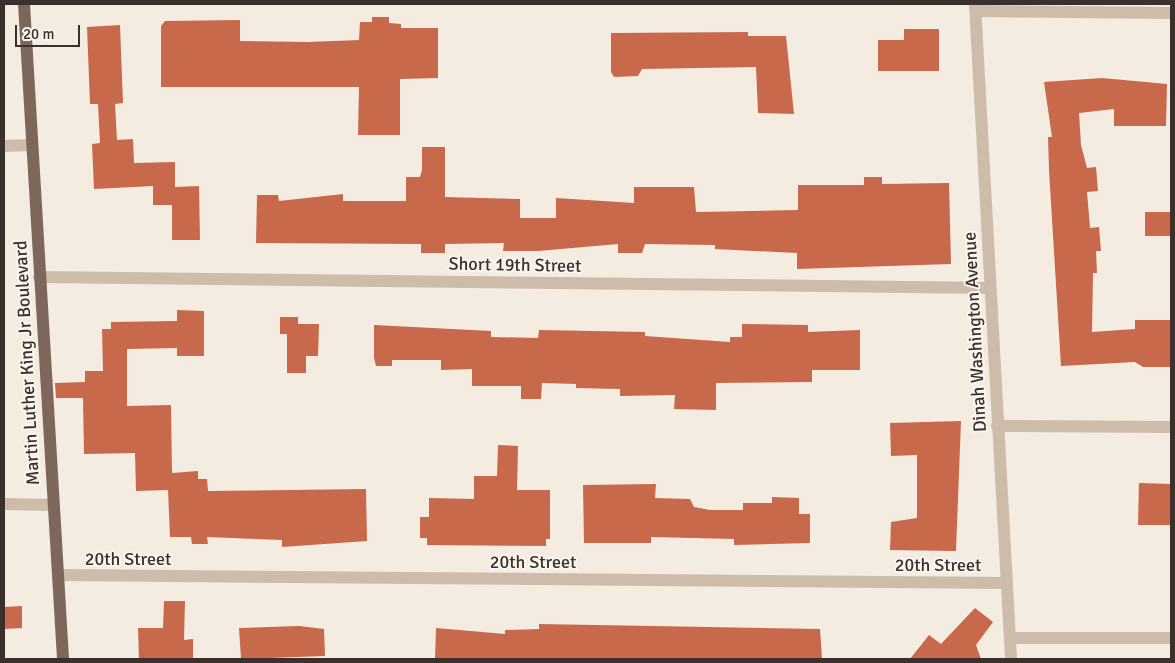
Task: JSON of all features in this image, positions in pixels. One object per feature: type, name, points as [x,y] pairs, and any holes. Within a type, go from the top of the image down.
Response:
[{"type":"main road","name":"Martin Luther King Jr Boulevard","points":[[24,4],[63,659]]},
{"type":"street","points":[[975,7],[1171,13]]},
{"type":"street","name":"Dinah Washington Avenue","points":[[975,7],[1011,659]]},
{"type":"street","points":[[4,146],[32,145]]},
{"type":"street","name":"Short 19th Street","points":[[39,277],[990,288]]},
{"type":"street","points":[[997,426],[1171,427]]},
{"type":"street","points":[[4,504],[53,505]]},
{"type":"street","name":"20th Street","points":[[59,576],[1007,583]]},
{"type":"street","points":[[1010,638],[1171,638]]},
{"type":"building","points":[[372,17],[389,17],[389,23],[401,24],[401,28],[438,28],[438,78],[400,79],[400,135],[358,135],[359,87],[161,87],[161,26],[165,21],[240,20],[240,41],[308,42],[359,40],[360,22],[372,22]]},
{"type":"building","points":[[120,25],[123,103],[115,104],[117,140],[133,139],[134,163],[175,162],[175,187],[199,186],[200,240],[172,240],[172,205],[153,205],[153,186],[94,189],[92,144],[100,143],[98,104],[90,104],[87,27]]},
{"type":"building","points":[[904,29],[939,29],[939,71],[878,71],[878,40],[904,40]]},
{"type":"building","points":[[748,32],[748,36],[786,36],[794,114],[758,113],[756,67],[642,69],[638,76],[614,77],[611,72],[611,33]]},
{"type":"building","points":[[1102,78],[1167,84],[1166,126],[1114,126],[1114,109],[1079,113],[1081,145],[1087,168],[1096,167],[1098,191],[1087,192],[1090,228],[1099,227],[1101,251],[1096,251],[1097,273],[1093,273],[1092,332],[1135,329],[1135,320],[1171,320],[1171,367],[1143,367],[1135,362],[1061,366],[1049,170],[1048,137],[1052,137],[1044,82]]},
{"type":"building","points":[[422,147],[445,147],[445,197],[520,199],[520,218],[556,218],[556,198],[634,203],[634,187],[694,187],[696,212],[798,210],[798,185],[864,185],[864,177],[882,177],[882,184],[949,183],[951,264],[797,269],[797,253],[715,249],[715,245],[645,244],[642,253],[618,253],[618,244],[538,251],[503,251],[504,243],[445,244],[445,253],[421,253],[421,244],[256,243],[257,195],[278,195],[279,201],[343,194],[343,201],[406,201],[406,177],[420,177],[422,170]]},
{"type":"building","points":[[1145,212],[1171,212],[1171,236],[1145,236]]},
{"type":"building","points":[[177,310],[204,311],[204,356],[177,356],[177,348],[127,349],[127,406],[171,405],[172,473],[198,471],[198,479],[207,479],[208,491],[366,489],[367,541],[282,547],[282,540],[207,537],[208,544],[192,544],[191,537],[170,537],[168,490],[136,491],[135,453],[84,454],[83,398],[56,398],[55,383],[85,382],[85,371],[103,371],[102,329],[111,329],[111,322],[177,321]]},
{"type":"building","points":[[280,317],[298,317],[298,324],[319,324],[318,356],[306,356],[306,373],[287,373],[287,334],[280,334]]},
{"type":"building","points":[[742,324],[808,325],[808,332],[860,330],[860,370],[812,370],[812,382],[716,383],[716,410],[674,409],[675,395],[620,396],[620,389],[576,388],[576,384],[542,383],[541,399],[521,399],[521,386],[472,386],[472,369],[441,370],[441,360],[392,360],[392,366],[376,366],[374,358],[374,325],[491,331],[491,337],[538,338],[539,330],[645,332],[645,336],[730,342],[730,337],[742,337]]},
{"type":"building","points":[[961,421],[956,551],[890,550],[891,522],[917,518],[917,455],[891,456],[890,423]]},
{"type":"building","points":[[498,445],[518,446],[517,490],[550,490],[550,539],[546,539],[546,546],[427,545],[427,538],[420,538],[420,517],[429,517],[429,498],[474,499],[474,476],[497,476]]},
{"type":"building","points":[[1139,483],[1171,484],[1171,525],[1138,525]]},
{"type":"building","points":[[656,484],[655,498],[690,499],[694,507],[710,510],[743,510],[743,503],[772,503],[772,497],[799,498],[799,514],[810,514],[810,543],[734,545],[734,539],[651,537],[651,543],[584,543],[583,485]]},
{"type":"building","points":[[164,601],[185,601],[184,640],[193,639],[193,659],[139,659],[138,628],[163,628]]},
{"type":"building","points":[[22,606],[22,628],[4,629],[4,607]]},
{"type":"building","points":[[975,608],[993,622],[976,645],[981,659],[910,659],[929,635],[941,644]]},
{"type":"building","points":[[539,624],[820,629],[822,659],[435,659],[436,628],[505,634],[505,630],[539,629]]},
{"type":"building","points":[[299,626],[324,629],[325,656],[241,659],[239,628]]}]
